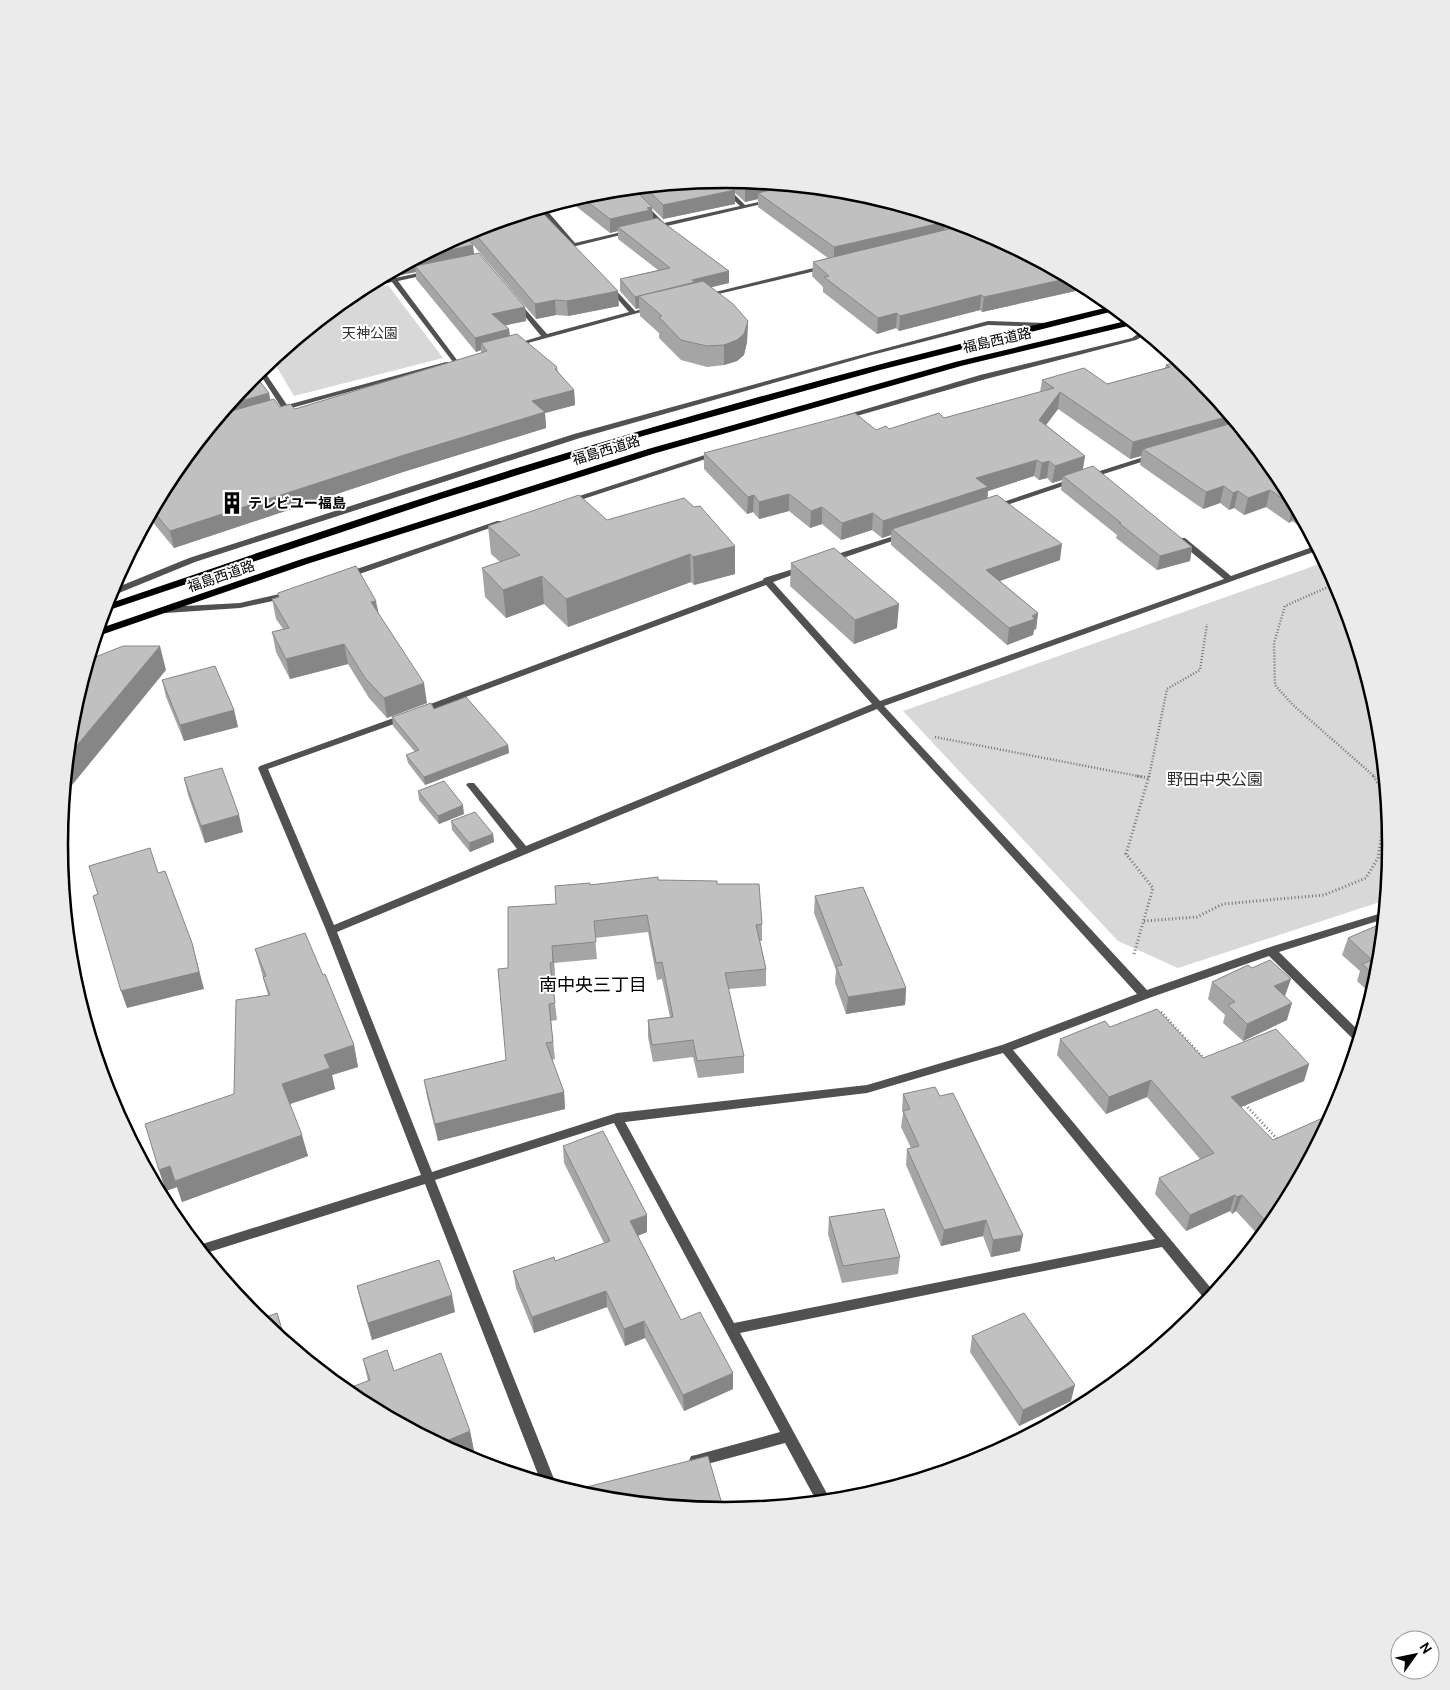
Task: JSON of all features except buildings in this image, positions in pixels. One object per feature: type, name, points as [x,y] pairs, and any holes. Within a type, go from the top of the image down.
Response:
[{"type":"highway","name":"福島西道路","points":[[113,605],[298,543],[637,435],[921,355],[1107,310]]},
{"type":"highway","name":"福島西道路","points":[[103,632],[303,562],[652,451],[958,364],[1126,324]]},
{"type":"street","points":[[724,188],[744,207]]},
{"type":"street","points":[[633,194],[662,225]]},
{"type":"street","points":[[644,229],[780,199]]},
{"type":"street","points":[[545,213],[578,252]]},
{"type":"street","points":[[572,245],[635,231]]},
{"type":"street","points":[[700,297],[836,265]]},
{"type":"street","points":[[388,281],[438,271]]},
{"type":"street","points":[[602,279],[632,313]]},
{"type":"street","points":[[393,280],[455,361]]},
{"type":"street","points":[[514,299],[545,336]]},
{"type":"street","points":[[509,346],[662,306]]},
{"type":"street","points":[[119,591],[192,560],[577,436],[870,354],[988,324],[1047,324]]},
{"type":"street","points":[[832,420],[983,377],[1134,339],[1140,335]]},
{"type":"street","points":[[276,411],[464,359]]},
{"type":"street","points":[[265,376],[285,408]]},
{"type":"street","points":[[555,505],[722,452]]},
{"type":"street","points":[[989,508],[1158,456]]},
{"type":"street","points":[[1101,472],[1108,479]]},
{"type":"street","points":[[335,580],[508,520]]},
{"type":"street","points":[[822,562],[915,532]]},
{"type":"street","points":[[1177,535],[1230,579]]},
{"type":"street","points":[[331,930],[878,705],[1313,550]]},
{"type":"street","points":[[546,1477],[331,930],[263,768],[453,699],[767,580],[813,565]]},
{"type":"street","points":[[767,580],[900,730],[1128,973],[1145,994]]},
{"type":"street","points":[[166,610],[261,604],[289,595]]},
{"type":"street","points":[[471,785],[524,851]]},
{"type":"street","points":[[206,1248],[617,1118],[867,1089],[1005,1048],[1145,994],[1378,916]]},
{"type":"street","points":[[1271,951],[1355,1034]]},
{"type":"street","points":[[1005,1048],[1206,1293]]},
{"type":"street","points":[[617,1118],[820,1495]]},
{"type":"street","points":[[732,1329],[1163,1242]]},
{"type":"street","points":[[684,1465],[788,1436]]},
{"type":"path","points":[[1329,587],[1285,606],[1274,643],[1275,685],[1292,705],[1379,782]]},
{"type":"path","points":[[1128,973],[1153,888],[1126,854],[1148,778],[1168,689],[1200,670],[1207,624]]},
{"type":"path","points":[[900,730],[1148,778]]},
{"type":"path","points":[[1144,921],[1196,917],[1223,904],[1324,895],[1366,878],[1378,858],[1382,830]]},
{"type":"path","points":[[1145,994],[1211,1067]]},
{"type":"path","points":[[1238,1096],[1284,1147]]},
{"type":"green space","name":"天神公園","points":[[388,285],[443,358],[294,396],[276,365],[325,323],[378,287]]},
{"type":"green space","name":"野田中央公園","points":[[1319,564],[1348,634],[1370,717],[1377,759],[1381,802],[1382,845],[1380,902],[1178,968],[1118,941],[903,711]]},
{"type":"place","name":"テレビユー福島","points":[[232,503]]},
{"type":"district","name":"南中央三丁目","points":[[593,985]]}]
